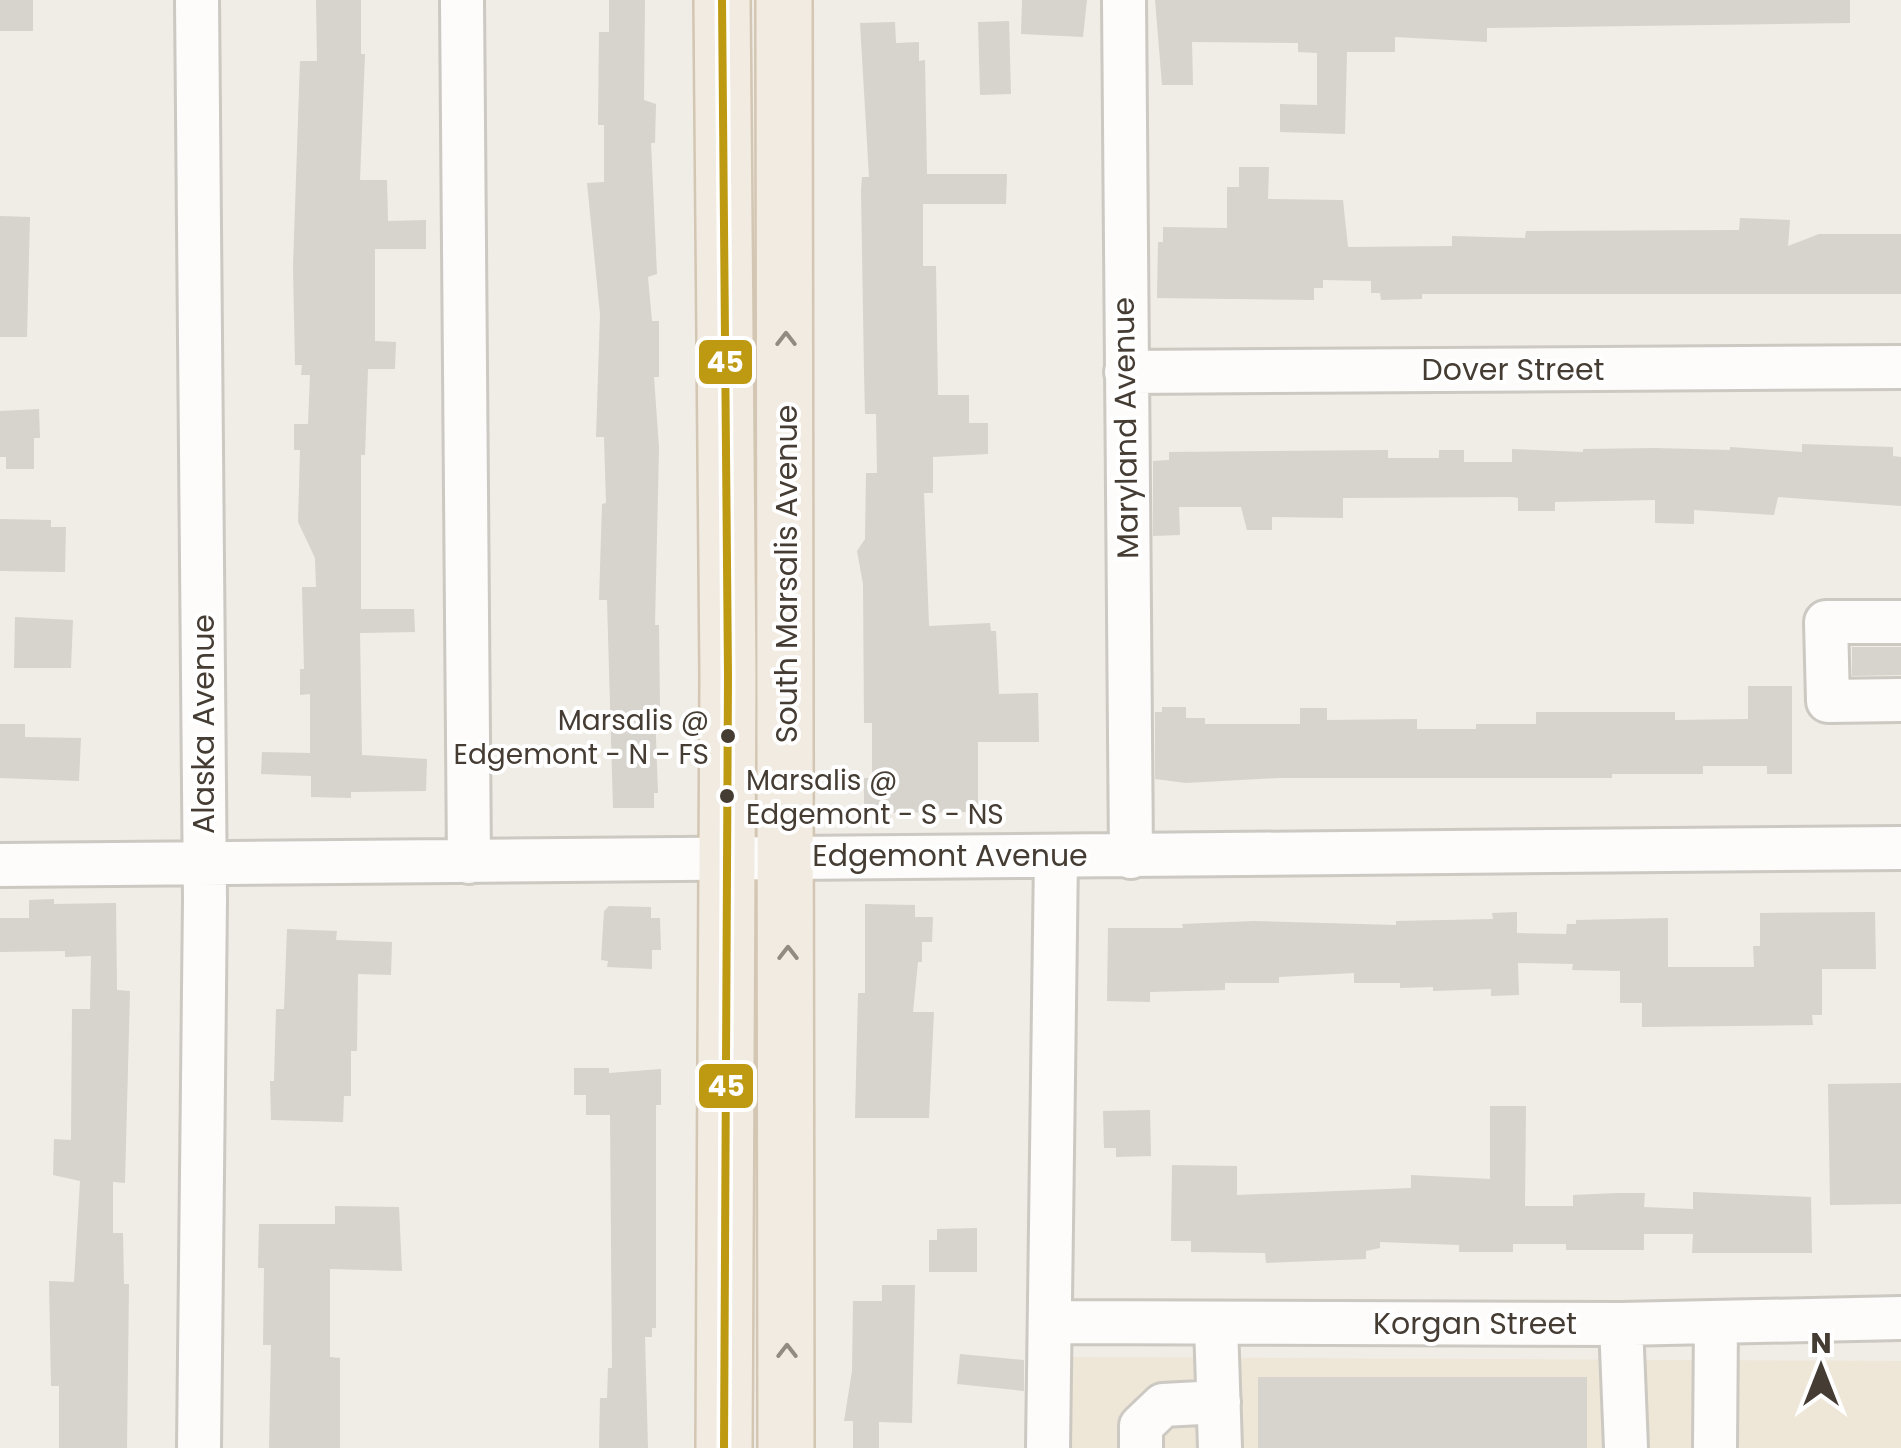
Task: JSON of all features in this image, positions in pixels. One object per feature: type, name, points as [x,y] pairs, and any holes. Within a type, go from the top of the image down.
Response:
[{"type":"main road","name":"South Marsalis Avenue","points":[[722,0],[728,859],[724,1448]]},
{"type":"main road","name":"South Marsalis Avenue","points":[[784,0],[786,1448]]},
{"type":"street","name":"Alaska Avenue","points":[[197,0],[205,862],[199,1448]]},
{"type":"street","points":[[462,0],[469,862]]},
{"type":"street","name":"Maryland Avenue","points":[[1124,0],[1131,856]]},
{"type":"street","name":"Dover Street","points":[[1126,372],[1901,367]]},
{"type":"street","points":[[1901,622],[1826,622],[1828,701],[1901,700]]},
{"type":"street","name":"Edgemont Avenue","points":[[0,865],[1901,848]]},
{"type":"street","points":[[1048,1448],[1056,856]]},
{"type":"street","name":"Korgan Street","points":[[1050,1322],[1621,1324],[1901,1318]]},
{"type":"street","points":[[1715,1448],[1716,1322]]},
{"type":"street","points":[[1216,1324],[1220,1448]]},
{"type":"street","points":[[1621,1324],[1626,1448]]},
{"type":"street","points":[[1141,1448],[1141,1426],[1163,1405],[1219,1402]]},
{"type":"shaded area","points":[[1056,1357],[1901,1361],[1901,1448],[1055,1448]]},
{"type":"building","points":[[0,0],[33,0],[33,31],[0,31]]},
{"type":"building","points":[[316,0],[361,0],[361,54],[365,54],[360,180],[387,180],[388,221],[426,220],[426,249],[375,249],[375,341],[396,342],[395,369],[368,369],[365,455],[361,455],[361,609],[414,609],[415,632],[360,633],[362,755],[427,759],[426,791],[351,792],[351,798],[311,797],[311,776],[261,774],[262,752],[310,753],[310,694],[300,695],[300,669],[304,669],[302,587],[316,587],[315,558],[298,522],[300,450],[294,450],[294,424],[308,424],[310,375],[301,375],[302,365],[295,365],[293,266],[300,61],[317,61]]},
{"type":"building","points":[[609,0],[645,0],[644,100],[656,104],[655,143],[651,143],[657,274],[648,277],[652,321],[659,321],[659,377],[654,377],[659,448],[655,625],[659,625],[660,711],[655,711],[658,793],[654,793],[654,808],[613,808],[607,600],[599,600],[602,504],[606,503],[604,437],[596,437],[600,314],[587,183],[604,182],[604,125],[598,125],[599,32],[609,32]]},
{"type":"building","points":[[1022,0],[1087,0],[1083,37],[1021,34]]},
{"type":"building","points":[[1155,0],[1850,0],[1850,23],[1487,28],[1487,42],[1395,37],[1395,52],[1347,52],[1345,134],[1280,132],[1280,104],[1317,105],[1317,53],[1298,52],[1298,43],[1192,42],[1193,85],[1162,85]]},
{"type":"building","points":[[1009,21],[1011,94],[980,95],[978,22]]},
{"type":"building","points":[[895,22],[896,43],[919,42],[919,61],[925,60],[927,174],[1007,174],[1006,204],[923,204],[923,266],[936,266],[938,395],[969,395],[969,423],[988,423],[988,454],[933,457],[933,493],[924,493],[929,626],[990,623],[991,631],[996,631],[999,694],[1038,693],[1039,742],[978,742],[978,812],[864,813],[864,778],[872,778],[872,723],[864,723],[863,584],[857,551],[865,539],[866,473],[877,473],[876,414],[865,414],[861,191],[862,177],[869,177],[860,23]]},
{"type":"building","points":[[1239,167],[1269,167],[1268,199],[1343,200],[1348,247],[1452,246],[1452,236],[1525,238],[1526,231],[1739,230],[1740,218],[1790,220],[1788,246],[1819,234],[1901,234],[1901,294],[1422,294],[1422,299],[1381,300],[1380,293],[1371,293],[1371,281],[1323,280],[1323,288],[1314,288],[1314,300],[1157,298],[1158,242],[1163,242],[1163,227],[1227,228],[1227,187],[1239,187]]},
{"type":"building","points":[[0,216],[30,217],[27,337],[0,337]]},
{"type":"building","points":[[39,409],[40,438],[34,438],[34,469],[6,469],[6,457],[0,457],[0,411]]},
{"type":"building","points":[[1802,444],[1893,447],[1893,456],[1901,457],[1901,506],[1778,497],[1774,515],[1694,510],[1694,524],[1655,523],[1655,500],[1555,502],[1555,511],[1518,511],[1518,498],[1512,497],[1343,498],[1343,518],[1272,517],[1272,530],[1247,530],[1241,507],[1179,507],[1180,535],[1153,536],[1153,461],[1169,460],[1169,452],[1388,450],[1388,458],[1439,458],[1439,450],[1464,450],[1464,462],[1512,462],[1512,449],[1583,452],[1730,447],[1802,452]]},
{"type":"building","points":[[0,519],[51,520],[51,527],[66,527],[65,572],[0,571]]},
{"type":"building","points":[[15,617],[73,620],[71,668],[14,668]]},
{"type":"building","points":[[1852,647],[1901,647],[1901,675],[1852,676]]},
{"type":"building","points":[[1748,686],[1792,686],[1792,774],[1767,774],[1767,766],[1703,766],[1703,774],[1612,774],[1612,778],[1278,778],[1186,783],[1155,779],[1155,712],[1162,712],[1162,707],[1186,707],[1186,718],[1205,718],[1205,724],[1300,724],[1300,708],[1327,708],[1327,720],[1417,719],[1417,729],[1476,729],[1476,724],[1536,724],[1536,712],[1675,712],[1675,720],[1748,719]]},
{"type":"building","points":[[0,724],[25,724],[25,737],[81,738],[79,781],[0,778]]},
{"type":"building","points":[[54,899],[54,904],[116,903],[117,990],[130,991],[125,1183],[113,1182],[113,1233],[123,1233],[124,1284],[129,1284],[127,1448],[59,1448],[59,1386],[51,1386],[49,1281],[74,1282],[80,1181],[53,1175],[54,1139],[71,1140],[72,1009],[90,1009],[91,956],[65,957],[65,951],[0,952],[0,918],[29,918],[29,900]]},
{"type":"building","points":[[865,904],[915,905],[915,917],[933,917],[932,942],[922,942],[913,1012],[934,1012],[929,1118],[855,1118],[858,993],[865,993]]},
{"type":"building","points":[[609,906],[651,907],[651,918],[660,918],[661,950],[652,950],[652,969],[607,967],[608,961],[601,960],[604,911]]},
{"type":"building","points":[[1517,912],[1517,933],[1566,934],[1567,924],[1576,924],[1576,920],[1668,918],[1668,967],[1754,967],[1753,946],[1760,946],[1760,913],[1875,912],[1876,969],[1822,969],[1822,1015],[1812,1015],[1813,1025],[1642,1027],[1642,1003],[1620,1003],[1620,971],[1572,970],[1573,964],[1518,963],[1519,995],[1491,996],[1491,989],[1433,991],[1433,987],[1400,988],[1400,983],[1354,983],[1354,973],[1279,977],[1279,983],[1225,983],[1225,990],[1150,992],[1150,1002],[1107,1001],[1108,928],[1183,928],[1182,924],[1254,921],[1396,925],[1396,921],[1493,919],[1492,913]]},
{"type":"building","points":[[287,929],[337,931],[336,940],[392,942],[391,975],[358,974],[357,1051],[351,1051],[351,1096],[344,1096],[343,1122],[271,1120],[276,1009],[284,1009]]},
{"type":"building","points":[[574,1068],[609,1068],[609,1073],[661,1069],[661,1105],[656,1105],[656,1328],[652,1328],[652,1337],[645,1337],[648,1448],[599,1448],[600,1398],[607,1398],[608,1368],[612,1368],[610,1115],[586,1115],[586,1095],[574,1095]]},
{"type":"building","points":[[1901,1083],[1901,1204],[1830,1205],[1828,1084]]},
{"type":"building","points":[[1490,1106],[1526,1106],[1525,1206],[1573,1206],[1573,1195],[1618,1193],[1645,1193],[1644,1207],[1693,1209],[1693,1192],[1811,1197],[1812,1253],[1692,1253],[1693,1234],[1644,1234],[1644,1250],[1566,1250],[1566,1244],[1513,1244],[1513,1252],[1459,1252],[1459,1245],[1380,1242],[1380,1248],[1366,1251],[1366,1259],[1266,1263],[1265,1253],[1191,1252],[1191,1241],[1171,1241],[1172,1165],[1237,1166],[1237,1195],[1411,1188],[1411,1175],[1490,1179]]},
{"type":"building","points":[[1150,1110],[1151,1156],[1116,1157],[1116,1148],[1104,1148],[1103,1111]]},
{"type":"building","points":[[335,1206],[399,1207],[402,1271],[330,1269],[330,1357],[340,1358],[340,1448],[269,1448],[271,1345],[263,1345],[264,1268],[258,1268],[259,1224],[335,1224]]},
{"type":"building","points":[[977,1228],[977,1272],[929,1272],[929,1240],[937,1240],[937,1229]]},
{"type":"building","points":[[882,1285],[915,1285],[912,1423],[879,1422],[879,1448],[853,1448],[853,1421],[844,1421],[852,1371],[853,1301],[882,1301]]},
{"type":"building","points":[[960,1354],[1024,1360],[1024,1391],[957,1384]]},
{"type":"building","points":[[1258,1377],[1587,1377],[1587,1448],[1258,1448]]},
{"type":"transit line","name":"45","points":[[722,0],[728,675],[724,1448]]},
{"type":"place","name":"Marsalis @ Edgemont - N - FS","points":[[728,736]]},
{"type":"place","name":"Marsalis @ Edgemont - S - NS","points":[[727,796]]}]
